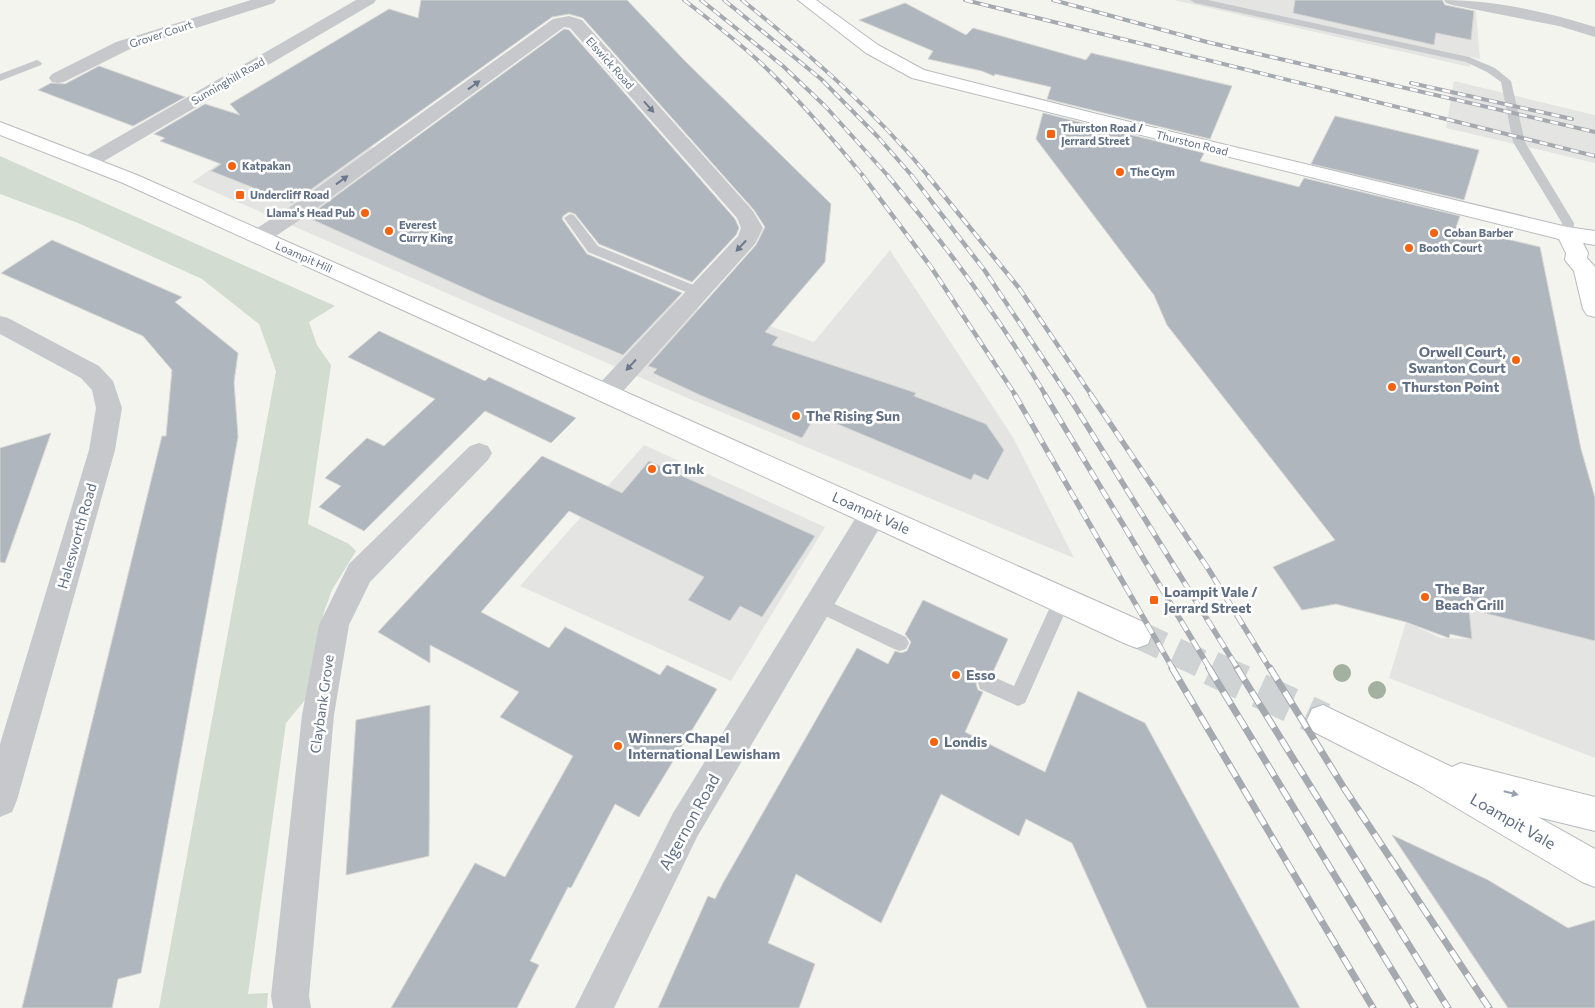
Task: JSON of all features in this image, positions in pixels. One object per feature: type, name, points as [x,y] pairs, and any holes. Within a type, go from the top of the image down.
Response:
[{"type":"main road","name":"Thurston Road","points":[[807,1],[872,49],[918,74],[1094,119],[1567,234],[1595,238]]},
{"type":"main road","name":"Loampit Hill","points":[[0,128],[130,179],[606,392]]},
{"type":"main road","points":[[1567,234],[1577,252],[1576,260],[1590,268],[1595,309]]},
{"type":"main road","name":"Loampit Vale","points":[[606,392],[1137,634]]},
{"type":"main road","name":"Loampit Vale","points":[[1323,720],[1430,773],[1595,869]]},
{"type":"main road","name":"Loampit Vale","points":[[1430,773],[1595,814]]},
{"type":"street","name":"Grover Court","points":[[58,78],[122,46],[268,0]]},
{"type":"street","name":"Sunninghill Road","points":[[87,162],[368,0]]},
{"type":"street","points":[[1452,0],[1562,22],[1595,32]]},
{"type":"street","name":"Elswick Road","points":[[259,237],[300,210],[559,23],[569,21],[576,24],[746,216],[752,228],[747,239],[606,392]]},
{"type":"street","name":"Halesworth Road","points":[[0,324],[90,372],[104,387],[109,408],[102,450],[0,800]]},
{"type":"street","name":"Claybank Grove","points":[[292,1008],[291,986],[318,714],[334,625],[360,573],[479,453]]},
{"type":"street","name":"Algernon Road","points":[[594,1008],[685,825],[873,514]]},
{"type":"lane","points":[[1195,0],[1469,60],[1497,74],[1506,81],[1519,142],[1568,223],[1567,234]]},
{"type":"lane","points":[[0,78],[37,63]]},
{"type":"lane","points":[[570,218],[593,249],[698,292]]},
{"type":"lane","points":[[988,683],[1018,697],[1062,599]]},
{"type":"lane","points":[[817,604],[900,643]]},
{"type":"shaded area","points":[[1174,0],[1423,0],[1476,11],[1480,59],[1471,57],[1470,67]]},
{"type":"shaded area","points":[[1454,81],[1595,115],[1595,163],[1446,128]]},
{"type":"shaded area","points":[[288,116],[445,175],[561,254],[700,309],[705,302],[814,342],[890,250],[1014,439],[1074,558],[685,397],[192,182]]},
{"type":"shaded area","points":[[0,156],[335,306],[309,322],[317,345],[331,365],[308,524],[349,544],[356,551],[332,590],[324,612],[305,700],[286,723],[248,994],[268,993],[267,1008],[159,1008],[276,371],[259,324],[202,279],[78,223],[0,194]]},
{"type":"shaded area","points":[[644,445],[825,527],[731,681],[520,586]]},
{"type":"shaded area","points":[[1467,594],[1507,602],[1508,619],[1595,641],[1595,758],[1389,678],[1406,622],[1441,638],[1472,639]]},
{"type":"building","points":[[421,0],[627,0],[685,61],[831,204],[825,262],[765,332],[778,337],[772,345],[916,393],[914,396],[986,424],[1004,450],[988,480],[974,474],[971,480],[816,415],[802,438],[653,373],[657,369],[648,366],[756,245],[765,227],[754,210],[583,18],[569,14],[552,17],[292,203],[211,171],[221,164],[160,141],[165,138],[154,134],[205,104],[240,115],[230,104],[389,9],[418,18]]},
{"type":"building","points":[[1295,0],[1442,0],[1445,5],[1474,11],[1471,40],[1436,33],[1434,45],[1293,13]]},
{"type":"building","points":[[905,3],[966,35],[973,28],[1086,60],[1091,53],[1232,86],[1210,139],[1047,99],[1051,87],[995,74],[994,76],[982,71],[928,59],[933,51],[859,20]]},
{"type":"building","points":[[564,29],[569,30],[735,219],[739,228],[736,235],[692,282],[599,244],[575,214],[569,212],[563,216],[562,219],[587,254],[682,293],[623,355],[491,300],[311,219],[319,214],[314,212]]},
{"type":"building","points":[[99,66],[185,97],[133,126],[38,90],[51,83],[65,84]]},
{"type":"building","name":"Thurston Point","points":[[1043,113],[1204,153],[1200,161],[1299,187],[1304,178],[1460,216],[1456,227],[1540,247],[1581,449],[1595,498],[1595,641],[1469,609],[1472,639],[1450,634],[1449,638],[1406,622],[1336,604],[1302,610],[1273,567],[1335,540],[1167,325],[1154,295],[1036,139]]},
{"type":"building","points":[[1335,116],[1479,150],[1464,200],[1311,164]]},
{"type":"building","points":[[52,240],[182,297],[175,302],[238,353],[234,382],[238,437],[141,973],[118,979],[112,1008],[22,1008],[162,436],[166,436],[172,370],[143,336],[1,273]]},
{"type":"building","points":[[379,331],[485,381],[489,377],[576,418],[551,443],[485,411],[364,531],[319,507],[341,486],[325,478],[367,438],[384,446],[435,399],[348,357]]},
{"type":"building","points":[[51,433],[5,563],[0,562],[0,448]]},
{"type":"building","points":[[542,456],[622,493],[649,461],[815,536],[762,617],[740,606],[730,621],[688,600],[704,577],[569,511],[481,612],[549,648],[565,627],[660,675],[667,665],[717,689],[639,817],[615,804],[571,888],[568,887],[530,961],[539,965],[517,1008],[391,1008],[475,863],[505,877],[573,756],[500,717],[519,692],[430,645],[430,663],[378,632]]},
{"type":"building","points":[[923,600],[1008,639],[992,674],[986,672],[978,676],[976,684],[978,690],[983,692],[965,732],[1045,772],[1078,691],[1145,723],[1300,1008],[1147,1008],[1072,843],[1026,819],[1019,836],[941,794],[881,923],[796,874],[768,943],[815,964],[799,1008],[658,1008],[708,896],[715,899],[857,648],[888,664],[895,651],[901,653],[907,651],[911,642],[905,634]]},
{"type":"building","points":[[430,705],[429,856],[346,875],[356,720]]},
{"type":"building","points":[[1392,835],[1488,880],[1568,928],[1595,920],[1595,1008],[1508,1008]]},
{"type":"tunnel","points":[[1137,634],[1213,669]]},
{"type":"tunnel","points":[[1211,668],[1323,720]]},
{"type":"railway","points":[[684,0],[735,40],[777,79],[816,120],[864,177]]},
{"type":"railway","points":[[701,0],[783,66],[826,107],[889,177]]},
{"type":"railway","points":[[724,0],[821,79],[878,137],[913,177]]},
{"type":"railway","points":[[742,0],[840,84],[886,129],[929,177]]},
{"type":"railway","points":[[965,0],[1595,156]]},
{"type":"railway","points":[[1053,0],[1207,42],[1595,132]]},
{"type":"railway","points":[[1411,83],[1572,119]]},
{"type":"railway","points":[[863,176],[931,267],[1016,396]]},
{"type":"railway","points":[[888,176],[971,283],[1010,339],[1046,396]]},
{"type":"railway","points":[[912,176],[985,271],[1068,396]]},
{"type":"railway","points":[[928,176],[1019,288],[1092,396]]},
{"type":"railway","points":[[1015,395],[1173,669]]},
{"type":"railway","points":[[1045,395],[1210,669]]},
{"type":"railway","points":[[1068,395],[1238,669]]},
{"type":"railway","points":[[1091,395],[1209,570],[1270,669]]},
{"type":"railway","points":[[1172,668],[1373,1008]]},
{"type":"railway","points":[[1209,668],[1415,1008]]},
{"type":"railway","points":[[1237,668],[1448,1008]]},
{"type":"railway","points":[[1270,668],[1344,788],[1489,1008]]},
{"type":"place","name":"Thurston Road / Jerrard Street","points":[[1051,134]]},
{"type":"place","name":"Katpakan","points":[[232,166]]},
{"type":"place","name":"The Gym","points":[[1120,172]]},
{"type":"place","name":"Undercliff Road","points":[[240,195]]},
{"type":"place","name":"Llama's Head Pub","points":[[365,213]]},
{"type":"place","name":"Everest Curry King","points":[[389,231]]},
{"type":"place","name":"Coban Barber","points":[[1434,233]]},
{"type":"place","name":"Booth Court","points":[[1409,248]]},
{"type":"place","name":"Orwell Court, Swanton Court","points":[[1516,360]]},
{"type":"place","name":"Thurston Point","points":[[1392,387]]},
{"type":"place","name":"The Rising Sun","points":[[796,416]]},
{"type":"place","name":"GT Ink","points":[[652,469]]},
{"type":"place","name":"The Bar Beach Grill","points":[[1425,597]]},
{"type":"place","name":"Loampit Vale / Jerrard Street","points":[[1154,600]]},
{"type":"place","name":"Esso","points":[[956,675]]},
{"type":"place","name":"Londis","points":[[934,742]]},
{"type":"place","name":"Winners Chapel International Lewisham","points":[[618,746]]}]
